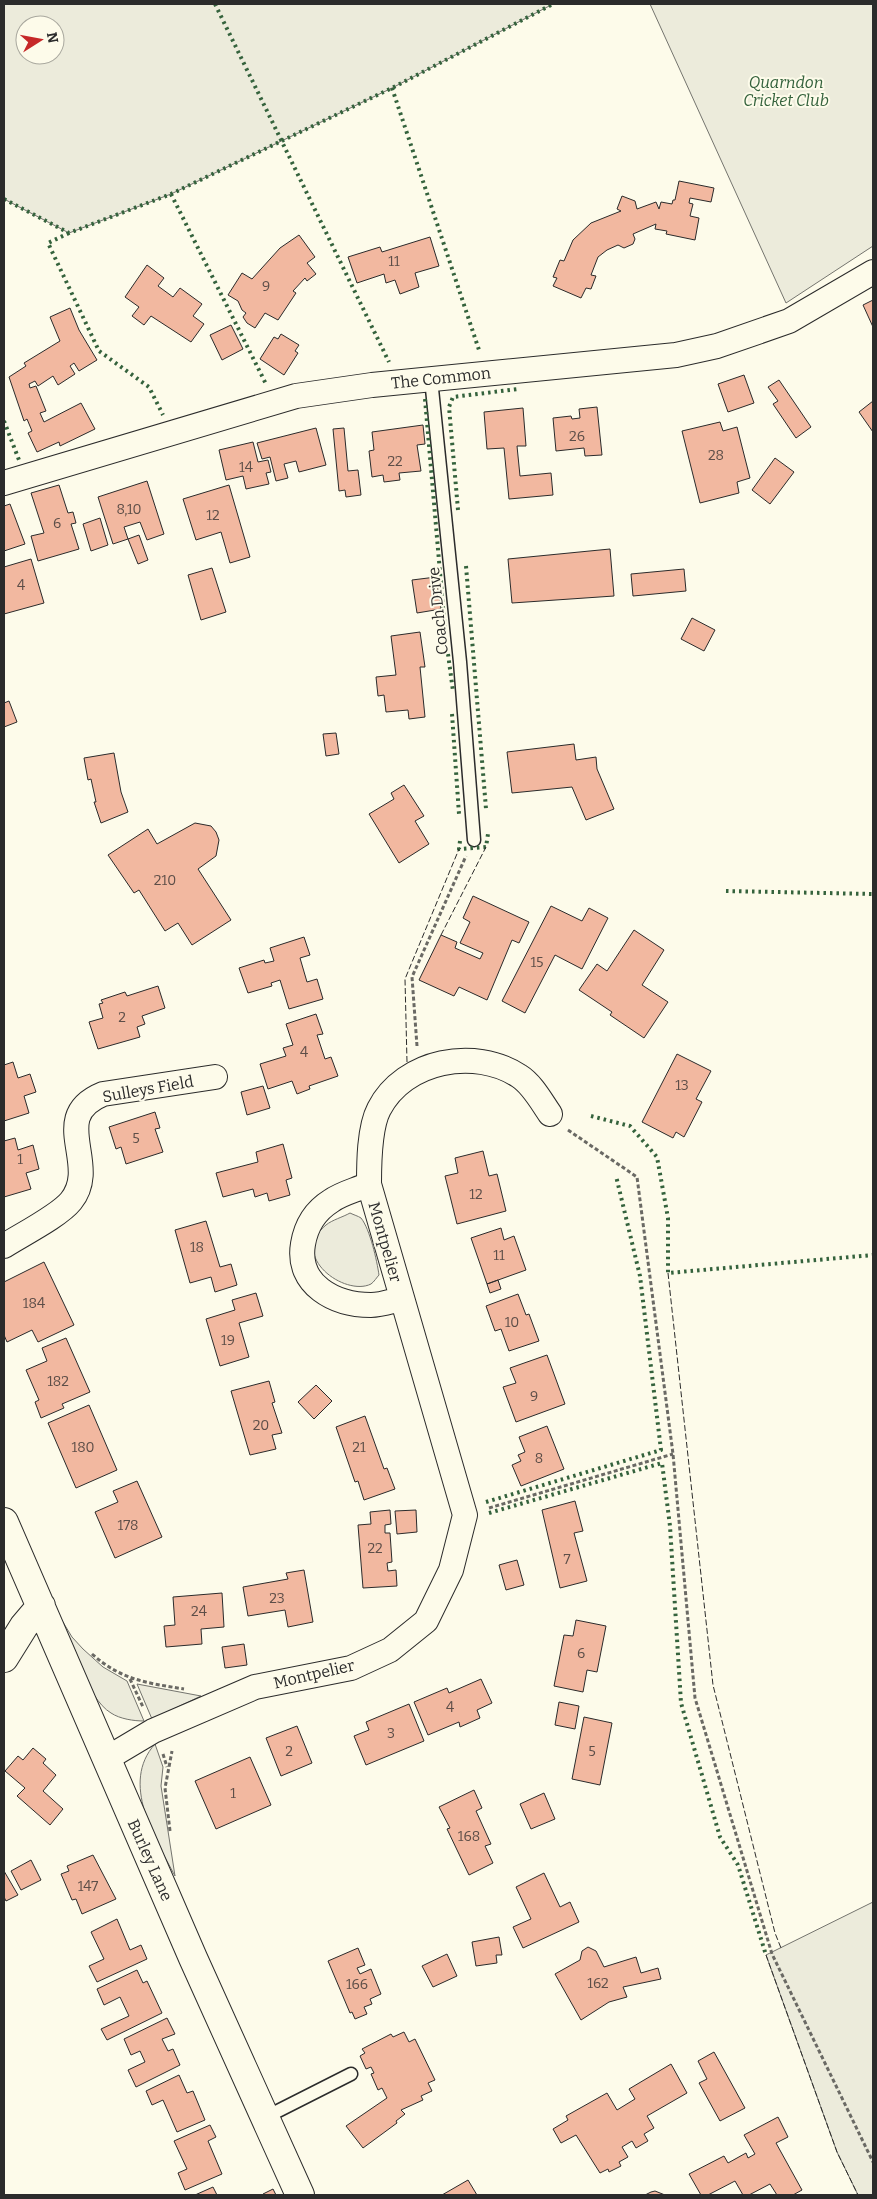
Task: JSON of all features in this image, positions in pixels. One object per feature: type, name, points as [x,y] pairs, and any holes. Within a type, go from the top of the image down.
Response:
[{"type":"street","name":"The Common","points":[[4,483],[296,396],[431,379],[676,355],[716,346],[789,321],[873,272]]},
{"type":"street","name":"Montpelier","points":[[106,1759],[153,1731],[255,1687],[350,1668],[390,1650],[426,1621],[451,1570],[465,1515],[369,1184],[368,1156],[378,1110],[393,1090],[418,1070],[473,1059],[503,1067],[521,1077],[556,1120]]},
{"type":"street","name":"Sulleys Field","points":[[4,1246],[71,1201],[80,1183],[82,1169],[76,1140],[77,1123],[80,1111],[89,1100],[103,1094],[214,1077]]},
{"type":"street","name":"Montpelier","points":[[369,1184],[330,1201],[308,1223],[301,1254],[302,1266],[308,1278],[322,1292],[340,1300],[372,1306],[401,1299]]},
{"type":"street","name":"Burley Lane","points":[[4,1522],[106,1759],[264,2118],[300,2195]]},
{"type":"street","points":[[4,1658],[20,1632],[41,1606]]},
{"type":"lane","name":"Coach Drive","points":[[431,379],[460,662],[474,840]]},
{"type":"lane","points":[[264,2118],[351,2074]]},
{"type":"path","points":[[418,1070],[412,977],[474,840]]},
{"type":"path","points":[[556,1120],[637,1177],[673,1454],[695,1698],[772,1954],[873,2162]]},
{"type":"path","points":[[465,1515],[673,1454]]},
{"type":"path","points":[[90,1652],[110,1669],[124,1676],[140,1682],[188,1690]]},
{"type":"path","points":[[171,1840],[166,1807],[166,1771],[177,1738],[191,1714]]},
{"type":"green space","points":[[4,4],[553,4],[392,88],[171,194],[69,233],[4,199]]},
{"type":"green space","name":"Quarndon Cricket Club","points":[[650,4],[873,4],[873,246],[786,303]]},
{"type":"green space","points":[[350,1213],[361,1218],[373,1245],[379,1275],[371,1284],[360,1286],[348,1285],[335,1279],[324,1271],[317,1261],[313,1249],[316,1237],[326,1225]]},
{"type":"green space","points":[[55,1609],[72,1637],[83,1649],[103,1667],[127,1681],[144,1721],[119,1717],[102,1706],[78,1666]]},
{"type":"green space","points":[[137,1684],[201,1696],[152,1719]]},
{"type":"green space","points":[[155,1744],[163,1767],[161,1786],[175,1876],[151,1828],[144,1810],[141,1793],[141,1776],[145,1759]]},
{"type":"green space","points":[[873,1902],[873,2195],[858,2195],[837,2152],[766,1955]]},
{"type":"building","points":[[679,181],[714,188],[711,202],[690,198],[689,203],[693,204],[690,216],[699,218],[695,240],[666,234],[667,231],[655,229],[656,224],[633,234],[635,239],[633,244],[624,248],[618,245],[598,257],[591,275],[596,276],[591,289],[586,288],[581,298],[553,286],[557,278],[553,277],[560,260],[564,261],[573,240],[591,223],[621,211],[617,209],[622,196],[635,201],[637,209],[656,202],[659,209],[661,202],[672,204],[673,200],[675,200]]},
{"type":"building","points":[[299,235],[315,257],[307,263],[316,274],[307,281],[305,278],[293,291],[296,293],[278,320],[265,313],[255,328],[247,323],[243,317],[246,313],[242,310],[238,301],[228,295],[242,273],[252,279],[280,248]]},
{"type":"building","points":[[430,237],[439,266],[415,273],[419,287],[400,294],[395,280],[386,283],[384,274],[357,283],[348,257],[380,247],[382,252]]},
{"type":"building","points":[[147,265],[164,278],[158,286],[173,297],[180,288],[202,304],[193,316],[204,324],[191,342],[151,316],[144,325],[132,316],[139,307],[125,297]]},
{"type":"building","points":[[873,300],[873,327],[863,305]]},
{"type":"building","points":[[70,308],[79,330],[97,360],[79,371],[74,363],[70,366],[75,374],[58,385],[53,376],[38,386],[35,381],[29,384],[30,388],[36,386],[46,411],[40,413],[44,422],[81,403],[95,429],[60,446],[59,442],[37,452],[28,433],[32,431],[27,419],[24,421],[9,377],[26,366],[24,363],[60,341],[50,317]]},
{"type":"building","points":[[231,325],[243,349],[222,360],[210,335]]},
{"type":"building","points":[[281,334],[299,345],[295,351],[298,353],[284,375],[260,359],[274,337],[278,339]]},
{"type":"building","points":[[744,375],[754,403],[728,412],[718,384]]},
{"type":"building","points":[[779,380],[811,427],[796,438],[773,404],[778,401],[768,387]]},
{"type":"building","points":[[873,401],[873,432],[859,412]]},
{"type":"building","points":[[597,407],[602,455],[585,456],[584,448],[556,451],[553,418],[571,416],[572,419],[580,418],[579,409]]},
{"type":"building","points":[[523,408],[526,446],[517,446],[520,476],[551,473],[553,495],[509,499],[504,448],[487,449],[484,412]]},
{"type":"building","points":[[720,422],[723,431],[737,427],[750,478],[737,482],[739,493],[700,503],[682,431]]},
{"type":"building","points":[[423,425],[425,444],[417,445],[421,471],[399,473],[400,480],[384,482],[383,475],[372,477],[369,451],[374,450],[372,432]]},
{"type":"building","points":[[316,428],[326,465],[299,472],[296,461],[284,464],[288,478],[276,481],[270,457],[262,459],[257,443]]},
{"type":"building","points":[[344,428],[348,471],[358,470],[361,495],[346,497],[345,490],[339,491],[333,429]]},
{"type":"building","points":[[253,442],[258,462],[268,460],[271,472],[266,473],[269,484],[246,489],[243,476],[226,480],[219,450]]},
{"type":"building","points":[[775,458],[794,472],[770,504],[752,490]]},
{"type":"building","points":[[147,481],[164,534],[147,540],[140,522],[124,527],[128,539],[113,544],[98,497]]},
{"type":"building","points":[[59,485],[68,513],[73,512],[76,523],[71,524],[79,549],[38,561],[31,536],[44,533],[31,493]]},
{"type":"building","points":[[229,485],[250,557],[230,563],[221,532],[196,540],[183,499]]},
{"type":"building","points":[[10,504],[25,544],[4,551],[4,506]]},
{"type":"building","points":[[100,518],[108,545],[91,551],[83,524]]},
{"type":"building","points":[[139,535],[148,560],[138,564],[128,539]]},
{"type":"building","points":[[610,549],[614,596],[512,603],[508,559]]},
{"type":"building","points":[[31,559],[44,603],[4,614],[4,567]]},
{"type":"building","points":[[212,568],[226,612],[201,620],[188,575]]},
{"type":"building","points":[[684,569],[686,591],[633,596],[631,574]]},
{"type":"building","points":[[436,577],[441,609],[417,613],[412,580]]},
{"type":"building","points":[[692,618],[715,630],[704,651],[681,639]]},
{"type":"building","points":[[420,632],[425,667],[420,667],[425,717],[409,719],[408,710],[386,712],[384,695],[378,696],[376,677],[396,675],[391,636]]},
{"type":"building","points":[[9,701],[17,722],[4,727],[4,703]]},
{"type":"building","points":[[336,733],[339,754],[326,756],[323,734]]},
{"type":"building","points":[[574,744],[576,760],[596,757],[597,769],[614,809],[586,820],[572,787],[512,793],[507,752]]},
{"type":"building","points":[[114,753],[121,792],[128,812],[101,823],[94,802],[96,802],[91,779],[88,780],[84,758]]},
{"type":"building","points":[[404,785],[424,816],[415,821],[429,844],[399,863],[369,814],[394,799],[391,793]]},
{"type":"building","points":[[195,823],[211,826],[219,840],[216,856],[198,869],[231,920],[192,945],[178,923],[165,931],[139,890],[134,893],[108,855],[148,829],[157,844]]},
{"type":"building","points":[[473,896],[529,922],[519,943],[512,940],[487,1000],[459,987],[454,996],[419,980],[441,935],[457,942],[455,948],[480,959],[483,953],[460,943],[470,922],[463,918]]},
{"type":"building","points":[[551,906],[582,921],[589,908],[608,918],[582,969],[555,955],[525,1013],[502,1001]]},
{"type":"building","points":[[634,930],[664,950],[642,985],[668,1002],[644,1038],[610,1015],[612,1012],[579,990],[597,964],[607,971]]},
{"type":"building","points":[[304,937],[310,955],[300,958],[307,982],[317,979],[323,999],[289,1009],[280,980],[271,983],[272,986],[248,993],[239,968],[264,960],[265,963],[274,961],[270,948]]},
{"type":"building","points":[[158,986],[165,1008],[142,1016],[145,1024],[137,1027],[140,1037],[98,1049],[89,1022],[103,1018],[99,1004],[103,1003],[101,1000],[125,992],[127,996]]},
{"type":"building","points":[[316,1014],[323,1034],[317,1035],[325,1059],[331,1057],[338,1076],[309,1086],[310,1089],[297,1094],[292,1081],[268,1089],[260,1064],[286,1056],[283,1048],[293,1045],[286,1024]]},
{"type":"building","points":[[677,1054],[711,1071],[696,1099],[702,1102],[684,1137],[676,1132],[673,1138],[642,1122]]},
{"type":"building","points":[[13,1062],[18,1078],[30,1074],[36,1092],[24,1096],[29,1113],[4,1121],[4,1065]]},
{"type":"building","points":[[263,1086],[270,1108],[247,1115],[241,1092]]},
{"type":"building","points":[[155,1112],[160,1128],[155,1129],[163,1152],[126,1164],[121,1147],[116,1149],[109,1127]]},
{"type":"building","points":[[15,1138],[18,1150],[33,1145],[39,1169],[26,1173],[31,1189],[4,1197],[4,1141]]},
{"type":"building","points":[[283,1144],[292,1178],[286,1180],[290,1195],[269,1201],[267,1193],[255,1197],[253,1189],[223,1197],[216,1173],[258,1162],[256,1152]]},
{"type":"building","points":[[483,1151],[489,1176],[497,1174],[506,1211],[457,1224],[445,1176],[458,1173],[455,1158]]},
{"type":"building","points":[[206,1221],[220,1267],[231,1264],[237,1285],[215,1292],[211,1277],[190,1283],[175,1230]]},
{"type":"building","points":[[501,1228],[504,1240],[514,1236],[526,1270],[487,1284],[471,1238]]},
{"type":"building","points":[[44,1262],[74,1325],[38,1342],[32,1330],[7,1342],[4,1335],[4,1282]]},
{"type":"building","points":[[498,1280],[501,1289],[490,1293],[487,1284]]},
{"type":"building","points":[[256,1293],[263,1316],[239,1323],[249,1357],[220,1366],[206,1319],[235,1310],[232,1300]]},
{"type":"building","points":[[518,1294],[526,1315],[529,1314],[539,1341],[509,1351],[501,1329],[495,1331],[486,1306]]},
{"type":"building","points":[[66,1338],[90,1392],[62,1404],[64,1408],[41,1418],[35,1402],[39,1400],[26,1370],[47,1361],[42,1348]]},
{"type":"building","points":[[547,1355],[565,1404],[516,1422],[503,1387],[516,1383],[510,1368]]},
{"type":"building","points":[[269,1381],[275,1402],[272,1403],[282,1433],[272,1435],[276,1449],[250,1455],[231,1391]]},
{"type":"building","points":[[316,1385],[332,1401],[314,1419],[298,1402]]},
{"type":"building","points":[[89,1405],[117,1470],[76,1488],[48,1423]]},
{"type":"building","points":[[365,1416],[384,1469],[387,1468],[395,1489],[364,1500],[358,1481],[355,1482],[336,1427]]},
{"type":"building","points":[[547,1426],[564,1469],[521,1486],[512,1465],[521,1461],[518,1455],[525,1452],[519,1437]]},
{"type":"building","points":[[137,1481],[162,1537],[115,1558],[95,1512],[118,1502],[113,1491]]},
{"type":"building","points":[[575,1501],[583,1531],[574,1533],[587,1581],[560,1588],[542,1510]]},
{"type":"building","points":[[390,1510],[391,1524],[385,1525],[385,1533],[390,1533],[392,1562],[387,1563],[388,1571],[396,1570],[397,1586],[363,1588],[358,1525],[371,1524],[370,1512]]},
{"type":"building","points":[[416,1510],[417,1532],[397,1534],[395,1511]]},
{"type":"building","points":[[517,1560],[524,1585],[506,1590],[499,1565]]},
{"type":"building","points":[[304,1570],[313,1622],[288,1627],[285,1610],[248,1616],[243,1587],[288,1579],[286,1573]]},
{"type":"building","points":[[222,1593],[224,1627],[201,1629],[202,1644],[166,1647],[164,1626],[175,1625],[173,1597]]},
{"type":"building","points":[[576,1620],[606,1626],[597,1672],[587,1670],[583,1692],[554,1686],[564,1635],[573,1636]]},
{"type":"building","points":[[244,1644],[247,1665],[225,1668],[222,1647]]},
{"type":"building","points":[[481,1679],[492,1703],[477,1710],[480,1718],[460,1727],[459,1722],[428,1735],[414,1702],[447,1688],[449,1693]]},
{"type":"building","points":[[559,1702],[579,1706],[575,1729],[555,1725]]},
{"type":"building","points":[[409,1704],[424,1741],[366,1765],[354,1736],[369,1730],[366,1722]]},
{"type":"building","points":[[584,1717],[612,1723],[600,1785],[572,1779]]},
{"type":"building","points":[[297,1726],[312,1763],[281,1776],[266,1738]]},
{"type":"building","points":[[33,1748],[46,1759],[43,1763],[56,1775],[43,1791],[63,1809],[50,1825],[17,1796],[25,1788],[5,1771],[18,1756],[23,1760]]},
{"type":"building","points":[[250,1757],[271,1805],[216,1829],[195,1781]]},
{"type":"building","points":[[474,1790],[482,1808],[476,1811],[491,1844],[485,1846],[493,1863],[469,1875],[447,1829],[450,1828],[439,1807]]},
{"type":"building","points":[[544,1793],[555,1819],[531,1829],[520,1804]]},
{"type":"building","points":[[93,1855],[116,1899],[82,1914],[76,1899],[72,1900],[61,1874],[69,1871],[67,1866]]},
{"type":"building","points":[[31,1860],[41,1880],[21,1890],[11,1871]]},
{"type":"building","points":[[4,1871],[18,1895],[6,1901],[4,1897]]},
{"type":"building","points":[[544,1873],[560,1907],[570,1902],[579,1922],[523,1948],[513,1927],[531,1919],[516,1887]]},
{"type":"building","points":[[117,1919],[130,1950],[141,1945],[147,1959],[97,1982],[89,1966],[104,1959],[91,1932]]},
{"type":"building","points":[[499,1937],[502,1955],[496,1955],[497,1963],[476,1966],[472,1942]]},
{"type":"building","points":[[588,1947],[596,1951],[604,1967],[636,1957],[641,1973],[658,1968],[661,1979],[623,1987],[627,1997],[609,2002],[581,2020],[555,1974],[580,1960],[582,1951]]},
{"type":"building","points":[[358,1948],[365,1965],[357,1968],[360,1974],[371,1969],[381,1994],[370,1999],[372,2004],[364,2007],[367,2014],[355,2019],[352,2012],[350,2013],[328,1961]]},
{"type":"building","points":[[447,1954],[457,1976],[433,1987],[422,1966]]},
{"type":"building","points":[[137,1970],[143,1983],[147,1981],[162,2013],[107,2040],[101,2029],[129,2016],[120,1997],[104,2005],[97,1989]]},
{"type":"building","points":[[167,2018],[175,2034],[162,2039],[168,2051],[173,2049],[180,2065],[136,2087],[128,2070],[145,2062],[140,2051],[131,2055],[124,2039]]},
{"type":"building","points":[[404,2032],[409,2042],[415,2039],[435,2080],[428,2083],[432,2091],[421,2096],[423,2100],[401,2110],[405,2114],[396,2121],[397,2123],[363,2148],[346,2126],[387,2098],[382,2088],[378,2090],[371,2074],[374,2073],[371,2067],[366,2069],[360,2056],[365,2053],[362,2049],[391,2034],[393,2037]]},
{"type":"building","points":[[714,2052],[745,2108],[720,2121],[699,2083],[707,2079],[698,2061]]},
{"type":"building","points":[[671,2064],[687,2093],[647,2116],[654,2128],[644,2134],[648,2141],[636,2148],[632,2141],[622,2147],[628,2157],[619,2162],[621,2166],[609,2172],[608,2169],[600,2173],[576,2135],[561,2143],[553,2129],[568,2120],[566,2116],[607,2093],[617,2110],[635,2099],[629,2089]]},
{"type":"building","points":[[179,2075],[187,2093],[193,2091],[205,2120],[177,2132],[163,2100],[152,2105],[146,2091]]},
{"type":"building","points":[[778,2117],[788,2137],[776,2143],[802,2190],[793,2195],[777,2195],[770,2184],[749,2195],[743,2195],[735,2181],[708,2195],[701,2195],[689,2174],[724,2156],[728,2163],[746,2153],[748,2158],[755,2154],[744,2135]]},
{"type":"building","points":[[210,2125],[216,2137],[208,2141],[222,2174],[185,2190],[178,2173],[187,2169],[174,2141]]},
{"type":"building","points":[[468,2180],[477,2195],[442,2195]]},
{"type":"building","points":[[213,2187],[217,2195],[195,2195]]},
{"type":"building","points":[[273,2189],[276,2195],[263,2194]]},
{"type":"building","points":[[655,2191],[665,2195],[645,2195],[651,2192]]},
{"type":"hedge","points":[[215,4],[389,362]]},
{"type":"hedge","points":[[4,199],[69,233],[171,194],[392,88],[553,4]]},
{"type":"hedge","points":[[392,88],[480,353]]},
{"type":"hedge","points":[[171,194],[266,384]]},
{"type":"hedge","points":[[69,233],[48,243],[99,351],[149,387],[163,415]]},
{"type":"hedge","points":[[458,510],[449,407],[453,397],[518,389]]},
{"type":"hedge","points":[[425,399],[445,630]]},
{"type":"hedge","points":[[4,421],[19,460]]},
{"type":"hedge","points":[[466,566],[486,809]]},
{"type":"hedge","points":[[448,654],[453,691]]},
{"type":"hedge","points":[[452,714],[459,814]]},
{"type":"hedge","points":[[460,841],[459,849],[486,847],[488,834]]},
{"type":"hedge","points":[[726,891],[873,894]]},
{"type":"hedge","points":[[591,1116],[630,1126],[657,1157],[668,1218],[668,1273],[873,1255]]},
{"type":"hedge","points":[[486,1502],[661,1450],[640,1276],[616,1176]]},
{"type":"hedge","points":[[489,1513],[662,1463],[670,1526],[681,1703],[720,1837],[738,1865],[766,1955]]},
{"type":"fence","points":[[441,935],[486,847]]},
{"type":"fence","points":[[407,1062],[405,979],[459,849]]},
{"type":"fence","points":[[668,1273],[713,1685],[775,1933],[781,1948]]},
{"type":"fence","points":[[766,1955],[837,2152],[858,2195]]}]
